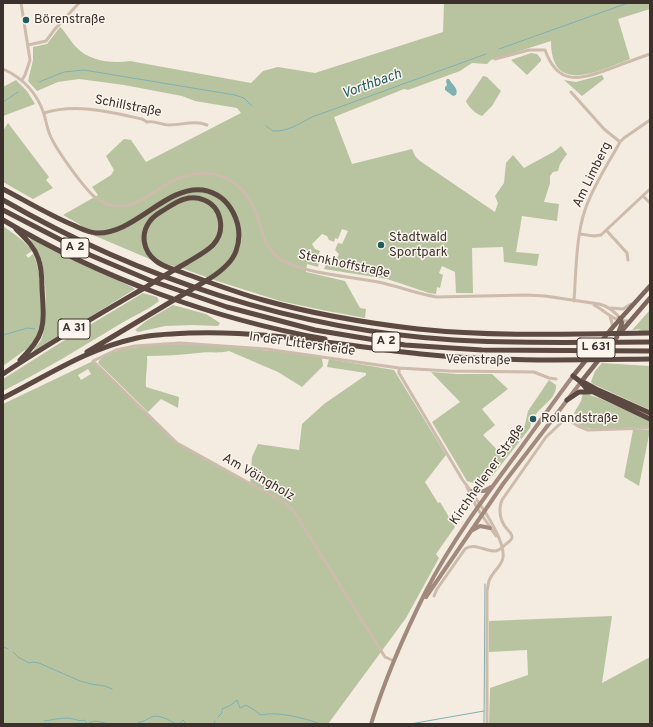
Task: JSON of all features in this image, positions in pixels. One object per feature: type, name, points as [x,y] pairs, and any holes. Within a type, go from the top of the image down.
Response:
[{"type":"highway","points":[[3,189],[64,222],[90,232],[101,233],[114,230],[184,192],[197,190],[210,192],[222,199],[232,210],[238,224],[239,239],[236,252],[228,264],[210,279],[60,368],[3,398]]},
{"type":"highway","points":[[140,288],[201,254],[216,242],[220,231],[220,219],[216,209],[207,201],[197,198],[184,199],[150,220],[144,235],[147,251],[156,262],[169,268],[178,271],[201,279],[264,300],[316,312],[418,329],[493,334],[650,333]]},
{"type":"highway","name":"A 2","points":[[3,200],[84,243],[159,274],[200,289],[254,305],[319,321],[406,335],[453,340],[547,343],[594,342],[619,336],[650,342]]},
{"type":"highway","name":"A 2","points":[[3,210],[90,255],[149,280],[227,307],[315,330],[405,345],[482,350],[650,351]]},
{"type":"highway","points":[[3,220],[68,254],[140,288],[148,289],[181,301],[274,328],[393,351]]},
{"type":"highway","points":[[10,369],[28,353],[37,342],[41,333],[44,318],[42,272],[39,259],[29,242],[13,226]]},
{"type":"highway","name":"A 31","points":[[3,374],[140,288]]},
{"type":"highway","points":[[319,321],[366,321]]},
{"type":"highway","points":[[60,368],[112,344],[134,338],[206,332],[244,333],[315,340],[393,351],[481,359],[650,359]]},
{"type":"highway","points":[[573,376],[581,382],[650,413]]},
{"type":"highway","points":[[581,382],[585,388],[592,392],[650,419]]},
{"type":"highway","points":[[567,400],[579,392],[592,392]]},
{"type":"main road","name":"Kirchhellener Straße","points":[[371,724],[394,661],[426,592],[445,558],[493,485],[573,376],[612,327],[650,286]]},
{"type":"main road","name":"Kirchhellener Straße","points":[[417,611],[481,515],[581,382],[650,298]]},
{"type":"main road","name":"Kirchhellener Straße","points":[[619,336],[622,325],[620,320]]},
{"type":"main road","points":[[472,491],[484,491],[493,485]]},
{"type":"main road","points":[[469,533],[480,526],[490,528]]},
{"type":"street","points":[[21,3],[30,60],[26,75],[22,80]]},
{"type":"street","points":[[28,45],[46,42],[54,29],[79,3]]},
{"type":"street","points":[[495,59],[529,50],[545,50],[548,58],[558,71],[566,76],[576,78],[588,77],[650,54]]},
{"type":"street","name":"Stenkhoffstraße","points":[[3,69],[22,80],[36,96],[44,113],[53,142],[90,192],[106,204],[119,206],[130,205],[145,199],[180,177],[199,173],[213,174],[230,181],[248,196],[253,204],[267,244],[277,256],[290,264],[334,276],[377,282],[436,297],[526,295],[605,306],[614,312],[620,320]]},
{"type":"street","points":[[571,92],[604,129],[620,142]]},
{"type":"street","name":"Schillstraße","points":[[44,113],[57,110],[88,109],[101,110],[142,119],[147,122],[151,121],[168,125],[200,122],[207,125]]},
{"type":"street","name":"Am Limberg","points":[[574,301],[580,234],[585,211],[592,194],[620,142],[650,120]]},
{"type":"street","points":[[580,234],[594,236],[601,235],[650,189]]},
{"type":"street","points":[[643,196],[650,203]]},
{"type":"street","points":[[606,231],[627,253],[628,260]]},
{"type":"street","points":[[605,306],[621,309],[633,303]]},
{"type":"street","name":"Stenkhoffstraße","points":[[592,304],[602,309],[610,316],[630,322]]},
{"type":"street","points":[[610,316],[612,327]]},
{"type":"street","name":"In der Littersheide","points":[[93,361],[116,350],[135,346],[180,343],[266,349],[399,368]]},
{"type":"street","name":"Am Vöingholz","points":[[93,361],[177,443],[285,503],[294,510],[385,657],[394,661]]},
{"type":"street","points":[[399,368],[399,373],[467,486],[472,491],[479,506],[481,515],[499,539]]},
{"type":"street","name":"Veenstraße","points":[[399,368],[449,371],[534,372],[556,379]]},
{"type":"street","name":"Kirchhellener Straße","points":[[502,548],[512,537],[511,533],[501,519],[500,510],[502,500],[550,433],[564,420],[567,419],[588,430],[650,428]]},
{"type":"street","points":[[467,486],[469,493],[484,511],[499,539],[502,548],[500,565],[489,581],[487,590],[487,724]]},
{"type":"street","points":[[434,596],[437,589],[465,549],[468,547],[496,551],[502,548]]},
{"type":"green space","points":[[444,3],[650,3],[650,9],[618,19],[630,59],[605,69],[579,75],[568,74],[559,69],[553,58],[551,41],[491,60],[487,64],[472,63],[460,71],[408,90],[404,89],[334,117],[352,164],[412,149],[415,156],[420,161],[495,212],[498,203],[495,196],[504,183],[506,163],[513,155],[524,168],[555,151],[561,146],[567,154],[560,164],[558,171],[553,172],[550,176],[550,183],[544,202],[559,204],[557,221],[522,216],[516,252],[539,254],[537,266],[504,262],[503,247],[472,248],[473,293],[456,293],[455,272],[442,266],[439,273],[443,275],[440,288],[437,287],[436,294],[429,293],[387,279],[324,269],[328,259],[335,262],[339,254],[335,250],[338,243],[342,244],[348,231],[342,229],[338,239],[335,238],[334,242],[322,234],[312,244],[315,249],[320,251],[318,256],[320,257],[318,267],[307,264],[306,272],[345,281],[360,308],[366,309],[365,318],[280,301],[152,260],[93,235],[79,224],[63,215],[98,195],[92,187],[111,175],[114,170],[106,156],[124,139],[131,140],[146,162],[241,113],[237,108],[195,101],[182,96],[124,85],[79,79],[58,82],[37,91],[28,81],[33,60],[33,47],[47,44],[60,27],[76,47],[87,56],[108,62],[130,61],[251,83],[263,71],[278,67],[315,73],[443,32]]},
{"type":"green space","points":[[531,53],[537,54],[541,61],[527,75],[511,60]]},
{"type":"green space","points":[[602,75],[604,79],[582,96],[564,80],[576,82]]},
{"type":"green space","points":[[483,76],[487,77],[501,91],[492,106],[482,116],[472,110],[466,101]]},
{"type":"green space","points":[[16,80],[27,91],[35,104],[3,116],[3,87]]},
{"type":"green space","points":[[8,123],[49,177],[46,180],[53,188],[33,199],[3,182],[3,131]]},
{"type":"green space","points":[[3,226],[22,240],[32,251],[26,255],[28,258],[33,254],[36,261],[40,281],[42,314],[38,337],[26,352],[25,350],[3,366]]},
{"type":"green space","points":[[29,237],[135,289],[33,352],[41,340],[44,332],[46,300],[41,259]]},
{"type":"green space","points":[[143,293],[157,297],[159,301],[150,308],[125,321],[62,359],[3,391],[3,379]]},
{"type":"green space","points":[[173,305],[206,314],[220,323],[218,326],[165,326],[138,332],[135,330],[146,321]]},
{"type":"green space","points":[[650,310],[650,331],[638,331],[641,329],[632,330]]},
{"type":"green space","points":[[183,344],[253,349],[305,355],[322,358],[323,366],[302,387],[278,372],[229,351],[147,356],[146,387],[179,397],[178,408],[161,399],[148,412],[98,363],[103,357],[124,349]]},
{"type":"green space","points":[[329,359],[394,370],[446,455],[425,482],[438,503],[440,502],[455,527],[436,554],[439,558],[406,618],[328,724],[3,724],[3,404],[93,361],[177,443],[250,483],[252,457],[258,444],[299,450],[302,424],[324,404],[366,375],[366,373],[327,367]],"holes":[[[88,369],[91,374],[81,380],[78,375]]]},
{"type":"green space","points":[[602,363],[650,366],[650,410],[593,384],[591,382],[595,371]]},
{"type":"green space","points":[[431,372],[492,374],[508,389],[482,409],[495,425],[483,435],[501,454],[509,447],[525,425],[528,411],[549,380],[556,385],[556,390],[551,399],[536,414],[530,428],[490,479],[482,483],[473,483],[467,481],[432,422],[460,402]]},
{"type":"green space","points":[[583,393],[599,398],[650,421],[650,427],[593,429],[583,427],[575,422],[577,417],[574,413],[581,401]]},
{"type":"green space","points":[[633,430],[650,430],[639,486],[624,477]]},
{"type":"green space","points":[[612,616],[602,683],[650,657],[650,724],[489,724],[490,688],[528,675],[527,650],[489,652],[489,621]]},
{"type":"water","points":[[447,79],[449,79],[456,88],[456,95],[453,96],[445,90]]},
{"type":"waterway","name":"Vorthbach","points":[[499,49],[628,3]]},
{"type":"waterway","name":"Vorthbach","points":[[266,126],[273,131],[288,129],[312,117],[486,54]]},
{"type":"waterway","name":"Vorthbach","points":[[39,82],[64,72],[84,70],[235,95],[244,98],[252,106]]},
{"type":"waterway","name":"Vorthbach","points":[[3,102],[18,92]]},
{"type":"waterway","points":[[3,335],[28,328],[35,329]]},
{"type":"waterway","points":[[484,724],[485,584]]},
{"type":"waterway","points":[[3,647],[8,649]]},
{"type":"waterway","points":[[13,652],[18,657],[29,663],[39,663],[80,681],[105,686],[112,689]]},
{"type":"waterway","points":[[218,717],[222,713],[222,709],[231,705],[237,700],[240,708],[246,705],[261,715],[275,714],[299,717],[320,724]]},
{"type":"waterway","points":[[410,724],[484,711]]},
{"type":"waterway","points":[[137,724],[154,716],[164,718],[176,724]]},
{"type":"waterway","points":[[44,721],[68,718],[80,721],[84,720],[88,724],[93,721],[109,724]]},
{"type":"waterway","points":[[179,724],[183,720],[187,724]]},
{"type":"place","name":"Börenstraße","points":[[26,20]]},
{"type":"place","name":"Stadtwald Sportpark","points":[[381,245]]},
{"type":"place","name":"Rolandstraße","points":[[533,419]]}]
